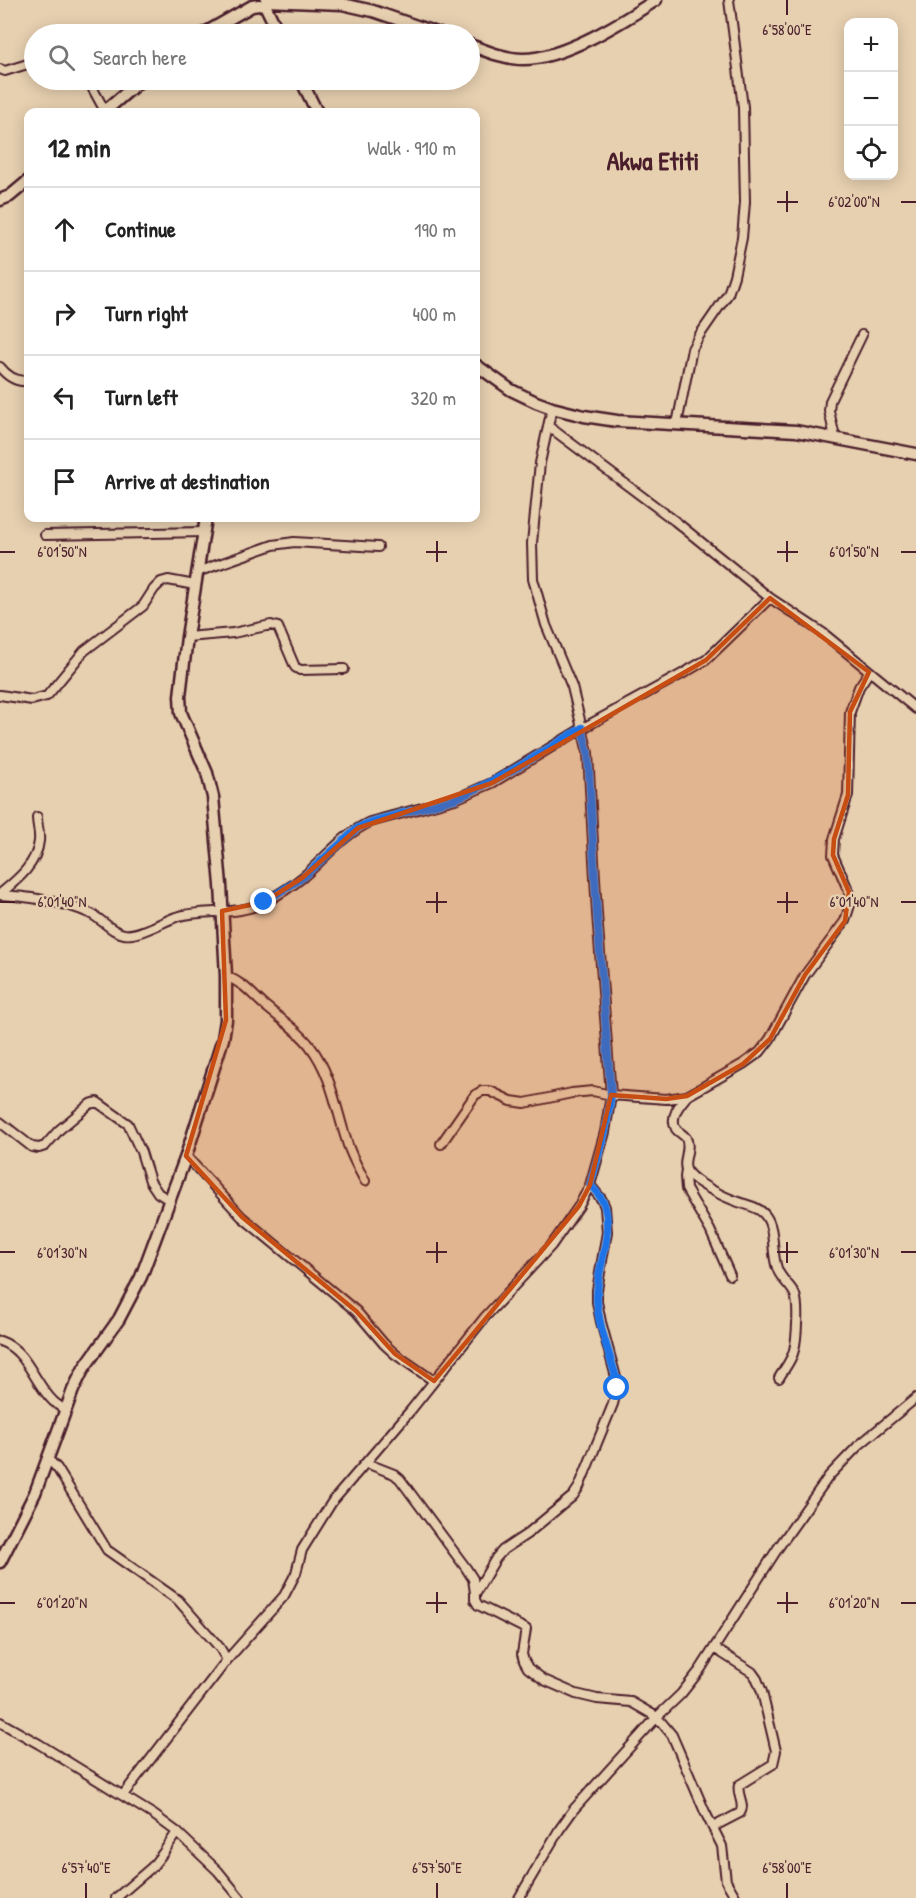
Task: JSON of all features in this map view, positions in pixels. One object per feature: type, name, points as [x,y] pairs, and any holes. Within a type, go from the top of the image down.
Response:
[{"type":"main road","points":[[480,48],[509,58],[534,58],[562,50],[598,35],[656,0]]},
{"type":"main road","points":[[262,2],[274,24]]},
{"type":"main road","points":[[220,24],[262,2],[342,4],[373,11],[411,24]]},
{"type":"main road","points":[[110,108],[130,90]]},
{"type":"main road","points":[[306,90],[315,108]]},
{"type":"main road","points":[[0,209],[5,198],[24,184]]},
{"type":"main road","points":[[480,368],[511,390],[552,408],[584,416],[617,421],[796,431],[916,454]]},
{"type":"main road","points":[[0,1562],[35,1493],[65,1410],[84,1368],[119,1319],[134,1293],[186,1156],[224,1039],[226,976],[213,797],[207,773],[181,713],[180,696],[205,522]]},
{"type":"street","points":[[677,424],[692,349],[728,294],[742,238],[746,202],[743,107],[729,0]]},
{"type":"street","points":[[0,69],[5,71],[24,65]]},
{"type":"street","points":[[93,90],[103,108]]},
{"type":"street","points":[[835,437],[829,411],[830,401],[862,335]]},
{"type":"street","points":[[0,367],[5,374],[24,381]]},
{"type":"street","points":[[123,1795],[227,1660],[284,1596],[296,1572],[302,1550],[332,1502],[485,1317],[551,1246],[579,1206],[590,1185],[605,1132],[611,1095],[597,914],[588,753],[572,687],[546,626],[533,579],[532,543],[540,464],[552,408]]},
{"type":"street","points":[[548,426],[675,521],[770,598],[824,633],[916,710]]},
{"type":"street","points":[[45,536],[204,532]]},
{"type":"street","points":[[197,572],[273,545],[294,542],[378,547]]},
{"type":"street","points":[[0,694],[32,700],[47,696],[84,651],[143,606],[161,582],[168,580],[195,585]]},
{"type":"street","points":[[0,895],[52,902],[90,913],[122,934],[130,935],[175,917],[196,912],[247,909],[264,902],[302,878],[358,828],[370,822],[455,799],[492,783],[582,728],[706,660],[770,598]]},
{"type":"street","points":[[187,637],[233,633],[271,625],[278,627],[295,667],[300,670],[344,669]]},
{"type":"street","points":[[730,1275],[710,1230],[686,1189],[685,1161],[688,1146],[685,1137],[676,1129],[674,1119],[677,1108],[687,1096],[760,1052],[770,1039],[805,975],[845,921],[850,905],[849,892],[833,855],[834,839],[848,795],[850,712],[859,687],[869,672]]},
{"type":"street","points":[[0,895],[32,864],[40,838],[37,817]]},
{"type":"street","points":[[226,976],[249,989],[312,1047],[327,1075],[349,1149],[365,1181]]},
{"type":"street","points":[[441,1144],[475,1095],[482,1091],[490,1091],[511,1101],[525,1103],[594,1091],[611,1095],[666,1099],[687,1096]]},
{"type":"street","points":[[0,1122],[32,1147],[39,1148],[50,1142],[59,1130],[90,1104],[97,1102],[128,1124],[141,1152],[150,1181],[158,1193],[169,1200]]},
{"type":"street","points":[[186,1156],[242,1217],[356,1311],[395,1354],[434,1381]]},
{"type":"street","points":[[686,1170],[691,1176],[765,1215],[769,1224],[779,1275],[796,1297],[794,1350],[779,1378]]},
{"type":"street","points":[[476,1594],[503,1550],[527,1534],[573,1496],[579,1487],[613,1404],[617,1381],[597,1302],[607,1232],[605,1207],[590,1185]]},
{"type":"street","points":[[0,1341],[16,1350],[52,1401],[65,1410]]},
{"type":"street","points":[[519,1898],[574,1809],[657,1717],[681,1694],[829,1476],[858,1446],[916,1398]]},
{"type":"street","points":[[48,1460],[57,1468],[107,1550],[178,1600],[220,1648],[227,1660]]},
{"type":"street","points":[[366,1463],[394,1474],[400,1479],[473,1579],[475,1599],[478,1605],[526,1629],[522,1654],[528,1668],[543,1680],[576,1694],[597,1699],[631,1702],[657,1717],[672,1735],[722,1846],[726,1881],[736,1898]]},
{"type":"street","points":[[713,1827],[740,1813],[743,1806],[739,1785],[742,1781],[773,1764],[777,1751],[757,1679],[752,1672],[714,1648]]},
{"type":"street","points":[[0,1722],[123,1795],[177,1832],[218,1871],[240,1898]]},
{"type":"street","points":[[116,1898],[152,1867],[177,1832]]},
{"type":"highlighted area","points":[[770,598],[869,672],[850,712],[848,795],[834,839],[833,855],[849,892],[845,921],[805,975],[770,1039],[743,1064],[687,1096],[666,1099],[611,1095],[590,1185],[579,1206],[434,1381],[395,1354],[356,1311],[242,1217],[186,1156],[226,1020],[222,911],[264,902],[302,878],[358,828],[492,783],[706,660]]},
{"type":"district","name":"Akwa Etiti","points":[[653,160]]},
{"type":"route","points":[[264,902],[302,878],[358,828],[370,822],[455,799],[492,783],[582,728],[588,753],[597,914],[611,1077],[611,1095],[605,1132],[590,1185],[605,1207],[607,1232],[597,1302],[617,1388]]}]
